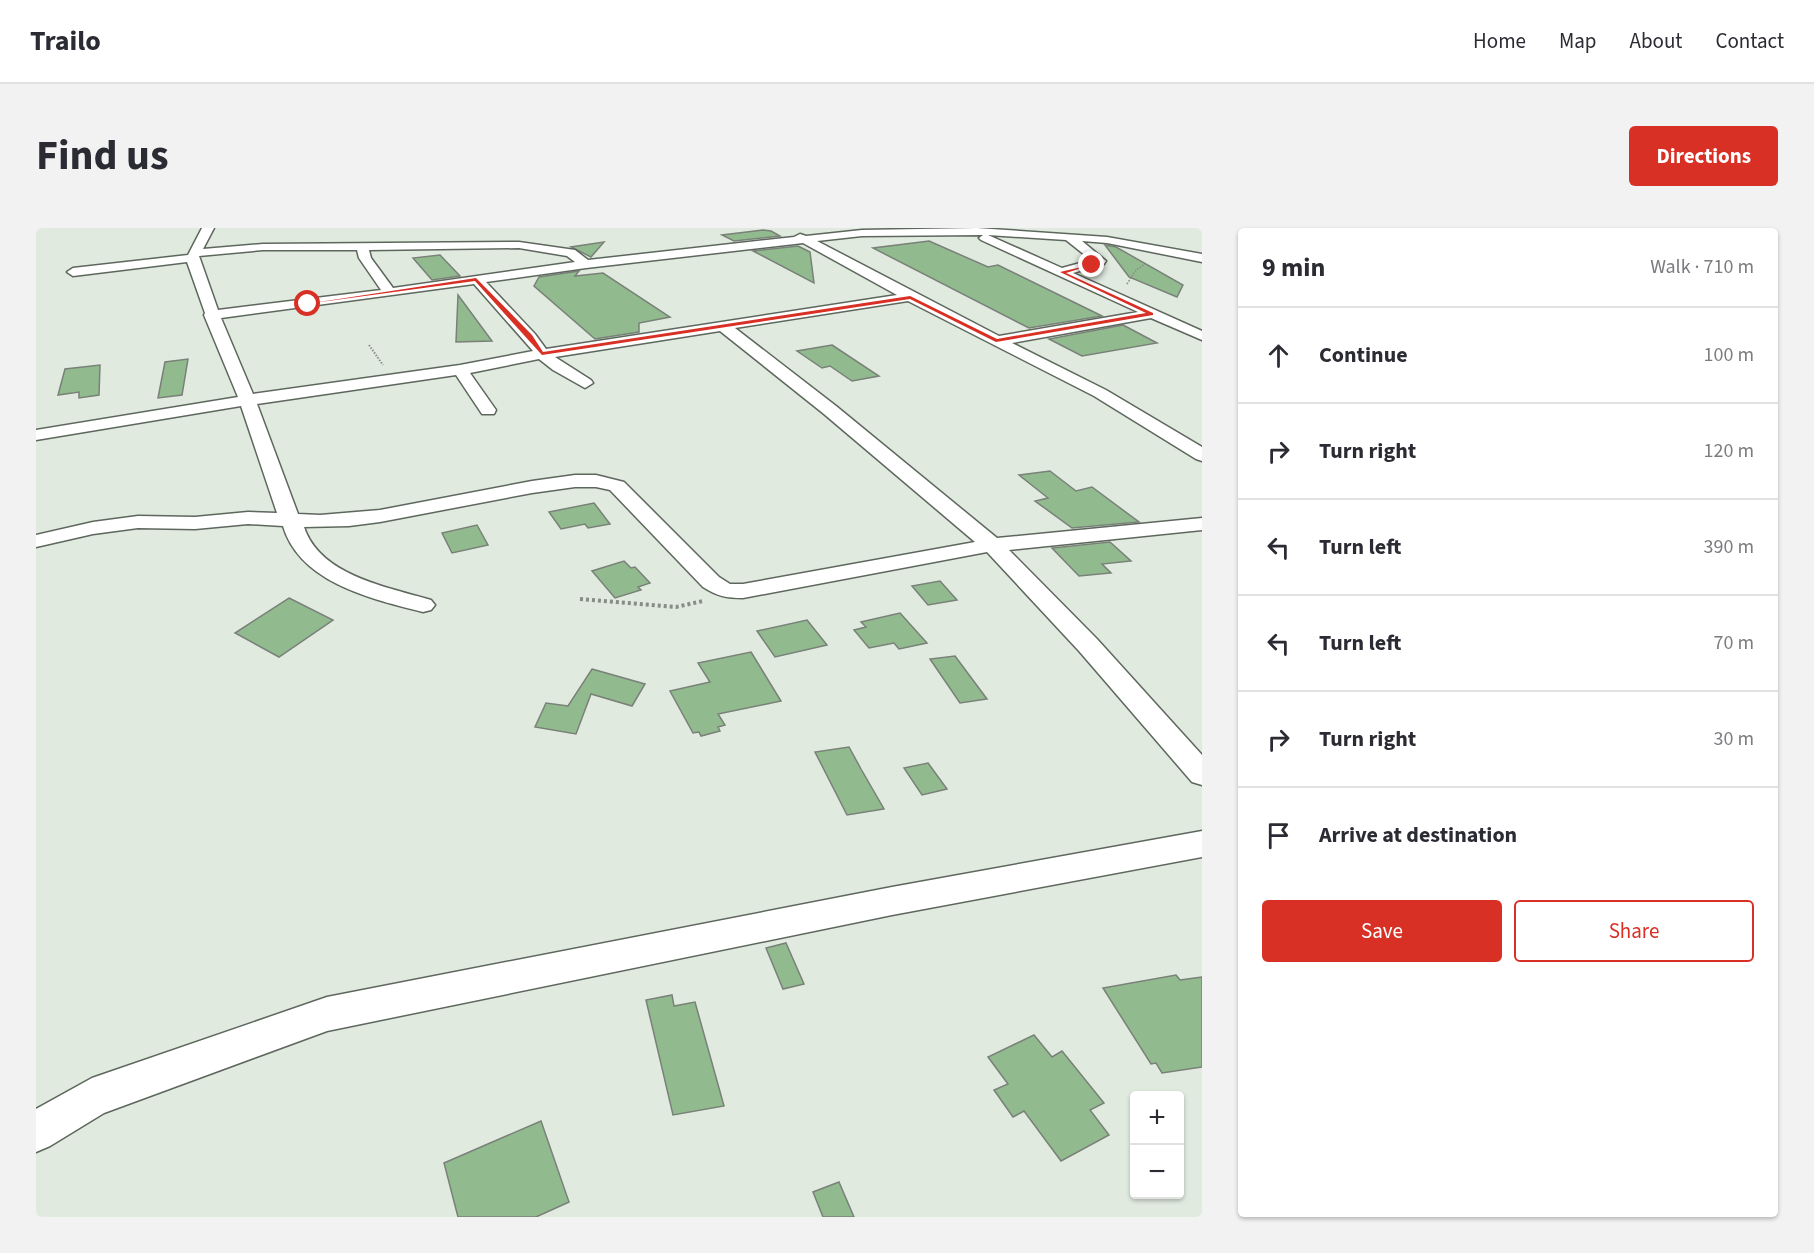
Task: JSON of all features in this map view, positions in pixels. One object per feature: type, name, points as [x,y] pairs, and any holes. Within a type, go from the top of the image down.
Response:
[{"type":"street","points":[[208,228],[198,243],[194,255],[211,315],[249,400],[287,514],[305,550],[326,568],[355,582],[423,604]]},
{"type":"street","points":[[782,228],[910,297],[1100,393],[1202,456]]},
{"type":"street","points":[[211,315],[586,264],[862,233],[971,231],[1062,234],[1144,245],[1202,258]]},
{"type":"street","points":[[971,231],[1202,336]]},
{"type":"street","points":[[1062,234],[1100,261],[1062,272]]},
{"type":"street","points":[[73,272],[263,247],[519,245],[571,254],[586,264]]},
{"type":"street","points":[[362,247],[365,258],[389,292]]},
{"type":"street","points":[[476,279],[530,337],[542,354],[558,367],[585,383]]},
{"type":"street","points":[[36,435],[249,400],[460,370],[542,354],[910,297]]},
{"type":"street","points":[[996,341],[1152,314]]},
{"type":"street","points":[[724,327],[830,410],[992,545],[1088,645],[1202,774]]},
{"type":"street","points":[[460,370],[488,410]]},
{"type":"street","points":[[36,541],[93,528],[138,522],[195,523],[248,518],[344,519],[378,515],[484,494],[580,480],[603,481],[617,486],[711,582],[725,591],[743,591],[992,545],[1202,524]]},
{"type":"street","points":[[36,1132],[92,1098],[327,1014],[868,906],[1202,844]]},
{"type":"path","points":[[1113,296],[1123,291],[1141,266],[1152,262]]},
{"type":"path","points":[[580,599],[676,607],[703,601],[725,591]]},
{"type":"building","points":[[763,230],[780,236],[734,241],[722,235]]},
{"type":"building","points":[[929,241],[988,267],[998,265],[1102,316],[1029,328],[873,248]]},
{"type":"building","points":[[604,242],[591,257],[571,247]]},
{"type":"building","points":[[1105,245],[1116,247],[1183,285],[1177,297],[1129,277]]},
{"type":"building","points":[[798,246],[810,252],[814,283],[753,251]]},
{"type":"building","points":[[440,255],[460,276],[432,280],[413,258]]},
{"type":"building","points":[[579,271],[575,276],[603,273],[670,317],[639,323],[639,332],[595,339],[534,286],[539,277]]},
{"type":"building","points":[[458,295],[492,341],[456,342]]},
{"type":"building","points":[[1123,325],[1157,343],[1082,356],[1049,339]]},
{"type":"building","points":[[832,345],[879,376],[852,381],[830,366],[822,368],[797,351]]},
{"type":"building","points":[[188,359],[182,395],[158,398],[165,362]]},
{"type":"building","points":[[100,365],[99,395],[79,398],[79,392],[58,395],[65,369]]},
{"type":"building","points":[[1050,471],[1076,491],[1092,487],[1139,522],[1072,528],[1035,501],[1048,498],[1019,475]]},
{"type":"building","points":[[594,503],[610,524],[588,528],[585,524],[561,529],[549,512]]},
{"type":"building","points":[[477,525],[488,545],[452,553],[442,533]]},
{"type":"building","points":[[1110,542],[1131,561],[1102,564],[1111,573],[1079,576],[1052,548]]},
{"type":"building","points":[[624,561],[631,568],[635,567],[650,583],[638,587],[641,590],[615,598],[592,571]]},
{"type":"building","points":[[940,581],[957,600],[928,605],[912,586]]},
{"type":"building","points":[[289,598],[333,620],[279,657],[235,633]]},
{"type":"building","points":[[900,613],[927,643],[899,649],[894,643],[869,648],[854,630],[866,627],[861,622]]},
{"type":"building","points":[[807,620],[827,645],[775,657],[757,631]]},
{"type":"building","points":[[751,652],[781,701],[718,714],[725,725],[718,727],[720,731],[701,736],[699,732],[693,733],[670,691],[710,682],[698,663]]},
{"type":"building","points":[[955,656],[987,699],[960,703],[930,659]]},
{"type":"building","points":[[592,669],[645,684],[632,706],[591,694],[576,734],[535,727],[546,703],[568,706]]},
{"type":"building","points":[[849,747],[884,809],[847,815],[815,752]]},
{"type":"building","points":[[928,763],[947,789],[922,795],[904,768]]},
{"type":"building","points":[[786,943],[804,984],[783,989],[766,948]]},
{"type":"building","points":[[1176,975],[1180,980],[1202,977],[1202,1067],[1162,1073],[1156,1063],[1151,1064],[1103,988]]},
{"type":"building","points":[[672,995],[674,1006],[695,1002],[724,1106],[673,1115],[646,1000]]},
{"type":"building","points":[[1034,1035],[1052,1057],[1062,1051],[1104,1103],[1090,1110],[1109,1135],[1061,1161],[1024,1111],[1013,1117],[994,1090],[1008,1084],[988,1057]]},
{"type":"building","points":[[541,1121],[569,1202],[536,1217],[458,1217],[444,1163]]},
{"type":"building","points":[[839,1182],[854,1217],[823,1217],[813,1192]]},
{"type":"route","points":[[308,304],[476,279],[514,318],[542,354],[910,297],[996,341],[1152,314],[1062,272],[1092,265]]}]
